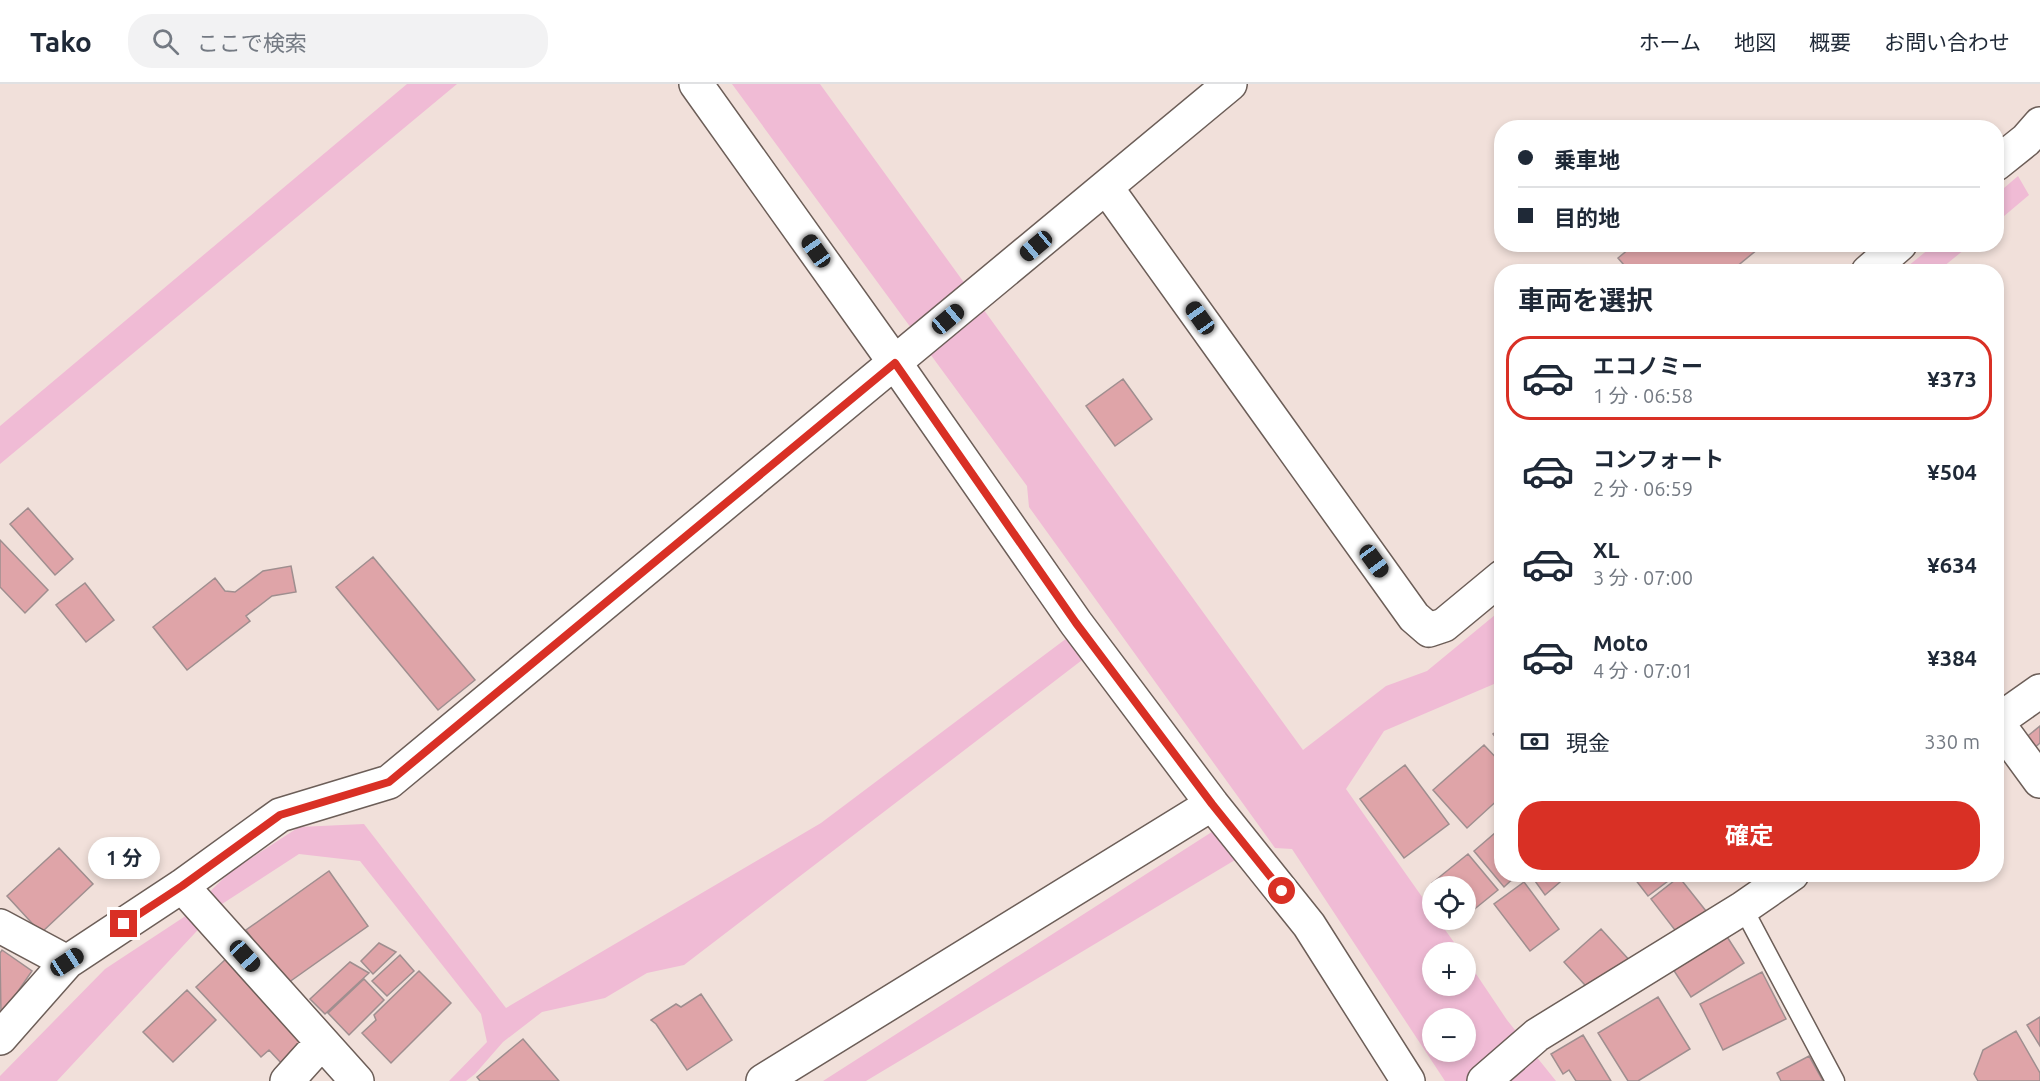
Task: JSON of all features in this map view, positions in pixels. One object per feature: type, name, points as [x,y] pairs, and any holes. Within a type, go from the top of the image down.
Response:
[{"type":"street","points":[[696,84],[904,356],[1076,623],[1212,804],[1310,925],[1408,1081]]},
{"type":"street","points":[[0,1038],[67,962],[197,902],[280,815],[389,782],[1230,84]]},
{"type":"street","points":[[2004,158],[2026,140],[2040,124]]},
{"type":"street","points":[[1106,187],[1414,617],[1430,630],[1444,625],[1494,584]]},
{"type":"street","points":[[1877,264],[1891,252]]},
{"type":"street","points":[[2004,717],[2040,691]]},
{"type":"street","points":[[2004,732],[2040,782]]},
{"type":"street","points":[[763,1081],[1212,804]]},
{"type":"street","points":[[1484,1081],[1537,1035],[1743,908],[1780,882]]},
{"type":"street","points":[[197,902],[357,1081]]},
{"type":"street","points":[[0,926],[67,962]]},
{"type":"street","points":[[287,1081],[322,1042]]},
{"type":"lane","points":[[1743,908],[1835,1081]]},
{"type":"shaded area","points":[[407,84],[457,84],[0,464],[0,426]]},
{"type":"shaded area","points":[[732,84],[820,84],[1303,750],[1386,686],[1427,671],[1494,616],[1494,684],[1384,731],[1346,789],[1422,897],[1422,930],[1445,930],[1454,942],[1422,942],[1422,996],[1476,996],[1476,974],[1507,1020],[1556,1081],[1445,1081],[1432,1062],[1476,1062],[1476,1008],[1422,1008],[1422,1046],[1292,849],[1275,848],[1029,507],[1027,486]]},
{"type":"shaded area","points":[[2018,176],[2029,195],[2004,216],[2004,188]]},
{"type":"shaded area","points":[[1925,252],[1961,252],[1947,264],[1911,264]]},
{"type":"shaded area","points":[[1071,635],[1086,657],[684,965],[647,973],[605,998],[542,1012],[503,1042],[466,1081],[449,1081],[487,1042],[481,1014],[360,861],[299,854],[222,904],[57,1081],[0,1081],[0,1076],[105,969],[184,917],[230,872],[299,827],[364,824],[506,1008],[821,823]]},
{"type":"shaded area","points":[[1218,828],[1240,857],[866,1081],[823,1081]]},
{"type":"building","points":[[1625,252],[1754,252],[1740,264],[1623,264],[1618,258]]},
{"type":"building","points":[[1123,379],[1152,419],[1115,446],[1086,406]]},
{"type":"building","points":[[28,508],[73,559],[55,575],[10,524]]},
{"type":"building","points":[[0,540],[48,590],[25,613],[0,587]]},
{"type":"building","points":[[373,557],[475,680],[438,710],[336,587]]},
{"type":"building","points":[[291,566],[296,592],[272,596],[246,616],[250,621],[187,670],[153,627],[215,578],[225,591],[235,592],[263,571]]},
{"type":"building","points":[[85,583],[114,620],[86,642],[56,605]]},
{"type":"building","points":[[2040,726],[2040,743],[2033,749],[2024,739]]},
{"type":"building","points":[[1484,745],[1494,756],[1494,803],[1467,828],[1433,790]]},
{"type":"building","points":[[1405,765],[1449,824],[1404,858],[1360,799]]},
{"type":"building","points":[[1494,834],[1494,875],[1474,851]]},
{"type":"building","points":[[59,848],[93,884],[41,933],[7,896]]},
{"type":"building","points":[[1468,854],[1498,890],[1476,908],[1476,876],[1441,876]]},
{"type":"building","points":[[329,871],[368,926],[285,985],[246,930]]},
{"type":"building","points":[[1500,882],[1509,882],[1504,887]]},
{"type":"building","points":[[1524,882],[1559,929],[1530,951],[1494,904]]},
{"type":"building","points":[[1536,882],[1560,882],[1545,895]]},
{"type":"building","points":[[1637,882],[1667,882],[1648,896]]},
{"type":"building","points":[[1673,882],[1683,882],[1706,911],[1678,934],[1651,899]]},
{"type":"building","points":[[1601,929],[1631,962],[1594,995],[1564,962]]},
{"type":"building","points":[[1722,929],[1744,963],[1691,997],[1669,963]]},
{"type":"building","points":[[379,943],[396,952],[373,974],[361,961]]},
{"type":"building","points":[[2,950],[32,971],[1,1016],[0,953]]},
{"type":"building","points":[[400,955],[414,971],[387,996],[372,981]]},
{"type":"building","points":[[228,957],[307,1044],[283,1065],[269,1050],[261,1057],[196,987]]},
{"type":"building","points":[[350,962],[369,973],[325,1014],[310,999]]},
{"type":"building","points":[[419,971],[451,1003],[391,1063],[362,1033],[376,1020],[374,1015]]},
{"type":"building","points":[[1762,972],[1786,1019],[1723,1050],[1700,1004]]},
{"type":"building","points":[[364,979],[384,1000],[349,1035],[328,1013]]},
{"type":"building","points":[[187,990],[216,1020],[173,1062],[143,1032]]},
{"type":"building","points":[[701,994],[732,1040],[687,1070],[651,1020],[676,1004],[681,1007]]},
{"type":"building","points":[[1658,997],[1690,1049],[1638,1081],[1628,1081],[1598,1033]]},
{"type":"building","points":[[2040,1017],[2040,1046],[2027,1025]]},
{"type":"building","points":[[2016,1031],[2040,1073],[2040,1081],[1978,1081],[1974,1074],[1983,1050]]},
{"type":"building","points":[[1583,1035],[1611,1081],[1576,1081],[1569,1070],[1563,1074],[1551,1054]]},
{"type":"building","points":[[523,1039],[559,1081],[480,1081],[477,1077]]},
{"type":"building","points":[[1809,1056],[1823,1081],[1781,1081],[1777,1073]]},
{"type":"route","points":[[124,924],[182,886],[280,815],[389,782],[895,363],[1076,623],[1212,804],[1282,891]]}]
